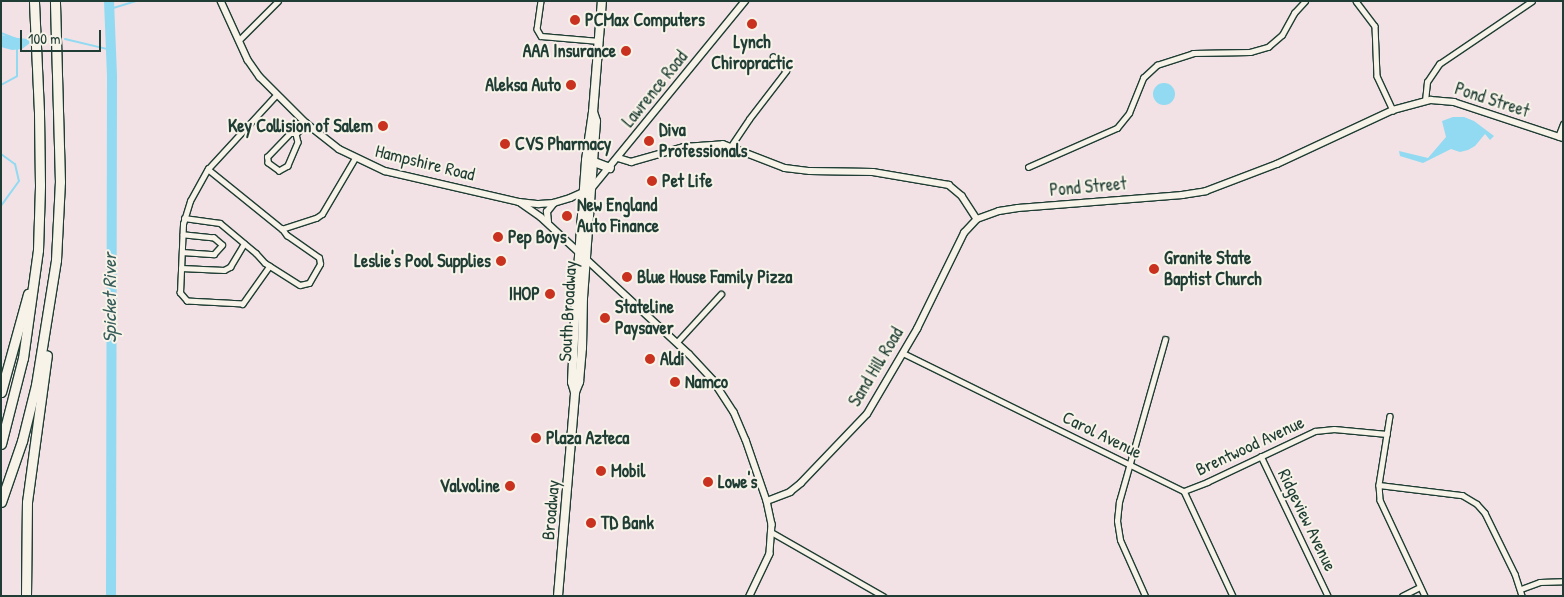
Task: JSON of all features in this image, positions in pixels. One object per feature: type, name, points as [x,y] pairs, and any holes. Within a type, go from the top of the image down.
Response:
[{"type":"highway","points":[[1,444],[23,358],[38,250],[40,185],[39,112],[34,1]]},
{"type":"highway","points":[[26,596],[27,502],[53,307],[60,182],[55,1]]},
{"type":"highway","points":[[1,392],[13,356],[38,250]]},
{"type":"highway","points":[[1,502],[22,441],[36,385],[56,260]]},
{"type":"main road","name":"South Broadway","points":[[575,392],[572,382],[579,253],[588,137],[593,112],[602,1]]},
{"type":"main road","name":"South Broadway","points":[[573,427],[575,392],[579,382],[582,357],[586,259],[596,121],[593,112]]},
{"type":"main road","points":[[594,162],[610,168]]},
{"type":"main road","name":"Broadway","points":[[558,596],[573,427]]},
{"type":"street","name":"Hampshire Road","points":[[221,1],[248,60],[276,95],[327,141],[355,158],[385,171],[519,202],[554,203],[584,192]]},
{"type":"street","points":[[238,40],[278,1]]},
{"type":"street","points":[[541,1],[537,29],[541,36],[599,40]]},
{"type":"street","name":"Lawrence Road","points":[[584,192],[592,188],[610,168],[745,1]]},
{"type":"street","points":[[1028,167],[1117,128],[1128,113],[1143,78],[1157,65],[1193,53],[1250,52],[1268,48],[1282,35],[1294,13],[1305,1]]},
{"type":"street","points":[[1356,1],[1375,26],[1377,38],[1376,70],[1379,82],[1393,110]]},
{"type":"street","points":[[1425,101],[1427,82],[1439,64],[1532,1]]},
{"type":"street","points":[[731,146],[786,71],[774,57]]},
{"type":"street","points":[[270,266],[243,304],[187,301],[180,293],[184,218],[190,201],[208,169],[276,95]]},
{"type":"street","name":"Pond Street","points":[[977,219],[999,211],[1018,208],[1182,195],[1206,190],[1284,160],[1393,110],[1425,101],[1454,102],[1560,137]]},
{"type":"street","points":[[296,134],[298,142],[288,166],[282,171],[276,170],[266,160],[268,155],[288,134],[296,134],[306,123]]},
{"type":"street","points":[[1560,137],[1563,124]]},
{"type":"street","points":[[618,158],[631,162],[684,147],[709,144],[731,146],[773,165],[797,171],[873,172],[949,185],[962,196],[977,219]]},
{"type":"street","points":[[282,229],[316,218],[322,214],[355,158]]},
{"type":"street","points":[[184,218],[220,223],[270,266],[300,285],[309,283],[320,264],[319,258],[286,236],[282,229],[208,169]]},
{"type":"street","name":"Hampshire Road","points":[[519,202],[548,222],[579,253],[677,342],[707,373],[734,412],[746,440],[767,501],[773,533]]},
{"type":"street","points":[[548,222],[547,212],[554,203]]},
{"type":"street","name":"Sand Hill Road","points":[[767,501],[798,486],[859,424],[877,398],[903,353],[964,233],[977,219]]},
{"type":"street","points":[[182,252],[214,254],[222,245],[214,238],[183,235]]},
{"type":"street","points":[[181,268],[224,270],[230,267],[244,244]]},
{"type":"street","points":[[677,342],[721,294]]},
{"type":"street","points":[[1145,596],[1123,548],[1117,528],[1119,502],[1165,339]]},
{"type":"street","name":"Carol Avenue","points":[[903,353],[1184,491]]},
{"type":"street","points":[[1390,416],[1379,485],[1380,500],[1425,596]]},
{"type":"street","name":"Brentwood Avenue","points":[[1184,491],[1321,429],[1387,434]]},
{"type":"street","name":"Ridgeview Avenue","points":[[1261,456],[1328,596]]},
{"type":"street","points":[[1379,485],[1462,495],[1472,500],[1485,513],[1521,588],[1522,596]]},
{"type":"street","points":[[1184,491],[1233,596]]},
{"type":"street","points":[[750,596],[768,561],[773,533],[884,596]]},
{"type":"street","points":[[1521,588],[1540,582],[1563,580]]},
{"type":"street","points":[[1402,596],[1420,587]]},
{"type":"water","points":[[1,35],[29,40],[30,43],[22,49],[12,50],[1,47]]},
{"type":"water","points":[[1164,83],[1172,86],[1175,94],[1172,102],[1164,105],[1156,102],[1153,94],[1156,86]]},
{"type":"water","points":[[1453,117],[1464,117],[1474,121],[1494,136],[1490,140],[1485,134],[1475,146],[1468,150],[1460,152],[1451,149],[1423,163],[1400,156],[1399,151],[1428,158],[1446,137],[1442,121]]},
{"type":"waterway","name":"Spicket River","points":[[109,1],[112,77],[111,596]]},
{"type":"waterway","points":[[110,9],[137,1]]},
{"type":"waterway","points":[[1,33],[17,39],[28,40]]},
{"type":"waterway","points":[[65,39],[111,50]]},
{"type":"waterway","points":[[1,85],[17,76],[17,49]]},
{"type":"waterway","points":[[1,154],[15,164],[19,181],[1,206]]},
{"type":"place","name":"PCMax Computers","points":[[575,20]]},
{"type":"place","name":"Lynch Chiropractic","points":[[752,24]]},
{"type":"place","name":"AAA Insurance","points":[[626,51]]},
{"type":"place","name":"Aleksa Auto","points":[[571,85]]},
{"type":"place","name":"Key Collision of Salem","points":[[383,126]]},
{"type":"place","name":"Diva Professionals","points":[[649,141]]},
{"type":"place","name":"CVS Pharmacy","points":[[505,144]]},
{"type":"place","name":"Pet Life","points":[[652,181]]},
{"type":"place","name":"New England Auto Finance","points":[[567,216]]},
{"type":"place","name":"Pep Boys","points":[[498,237]]},
{"type":"place","name":"Leslie's Pool Supplies","points":[[501,261]]},
{"type":"place","name":"Granite State Baptist Church","points":[[1154,269]]},
{"type":"place","name":"Blue House Family Pizza","points":[[627,277]]},
{"type":"place","name":"IHOP","points":[[550,294]]},
{"type":"place","name":"Stateline Paysaver","points":[[605,318]]},
{"type":"place","name":"Aldi","points":[[650,359]]},
{"type":"place","name":"Namco","points":[[675,382]]},
{"type":"place","name":"Plaza Azteca","points":[[536,438]]},
{"type":"place","name":"Mobil","points":[[601,471]]},
{"type":"place","name":"Lowe's","points":[[708,482]]},
{"type":"place","name":"Valvoline","points":[[510,486]]},
{"type":"place","name":"TD Bank","points":[[591,523]]}]
